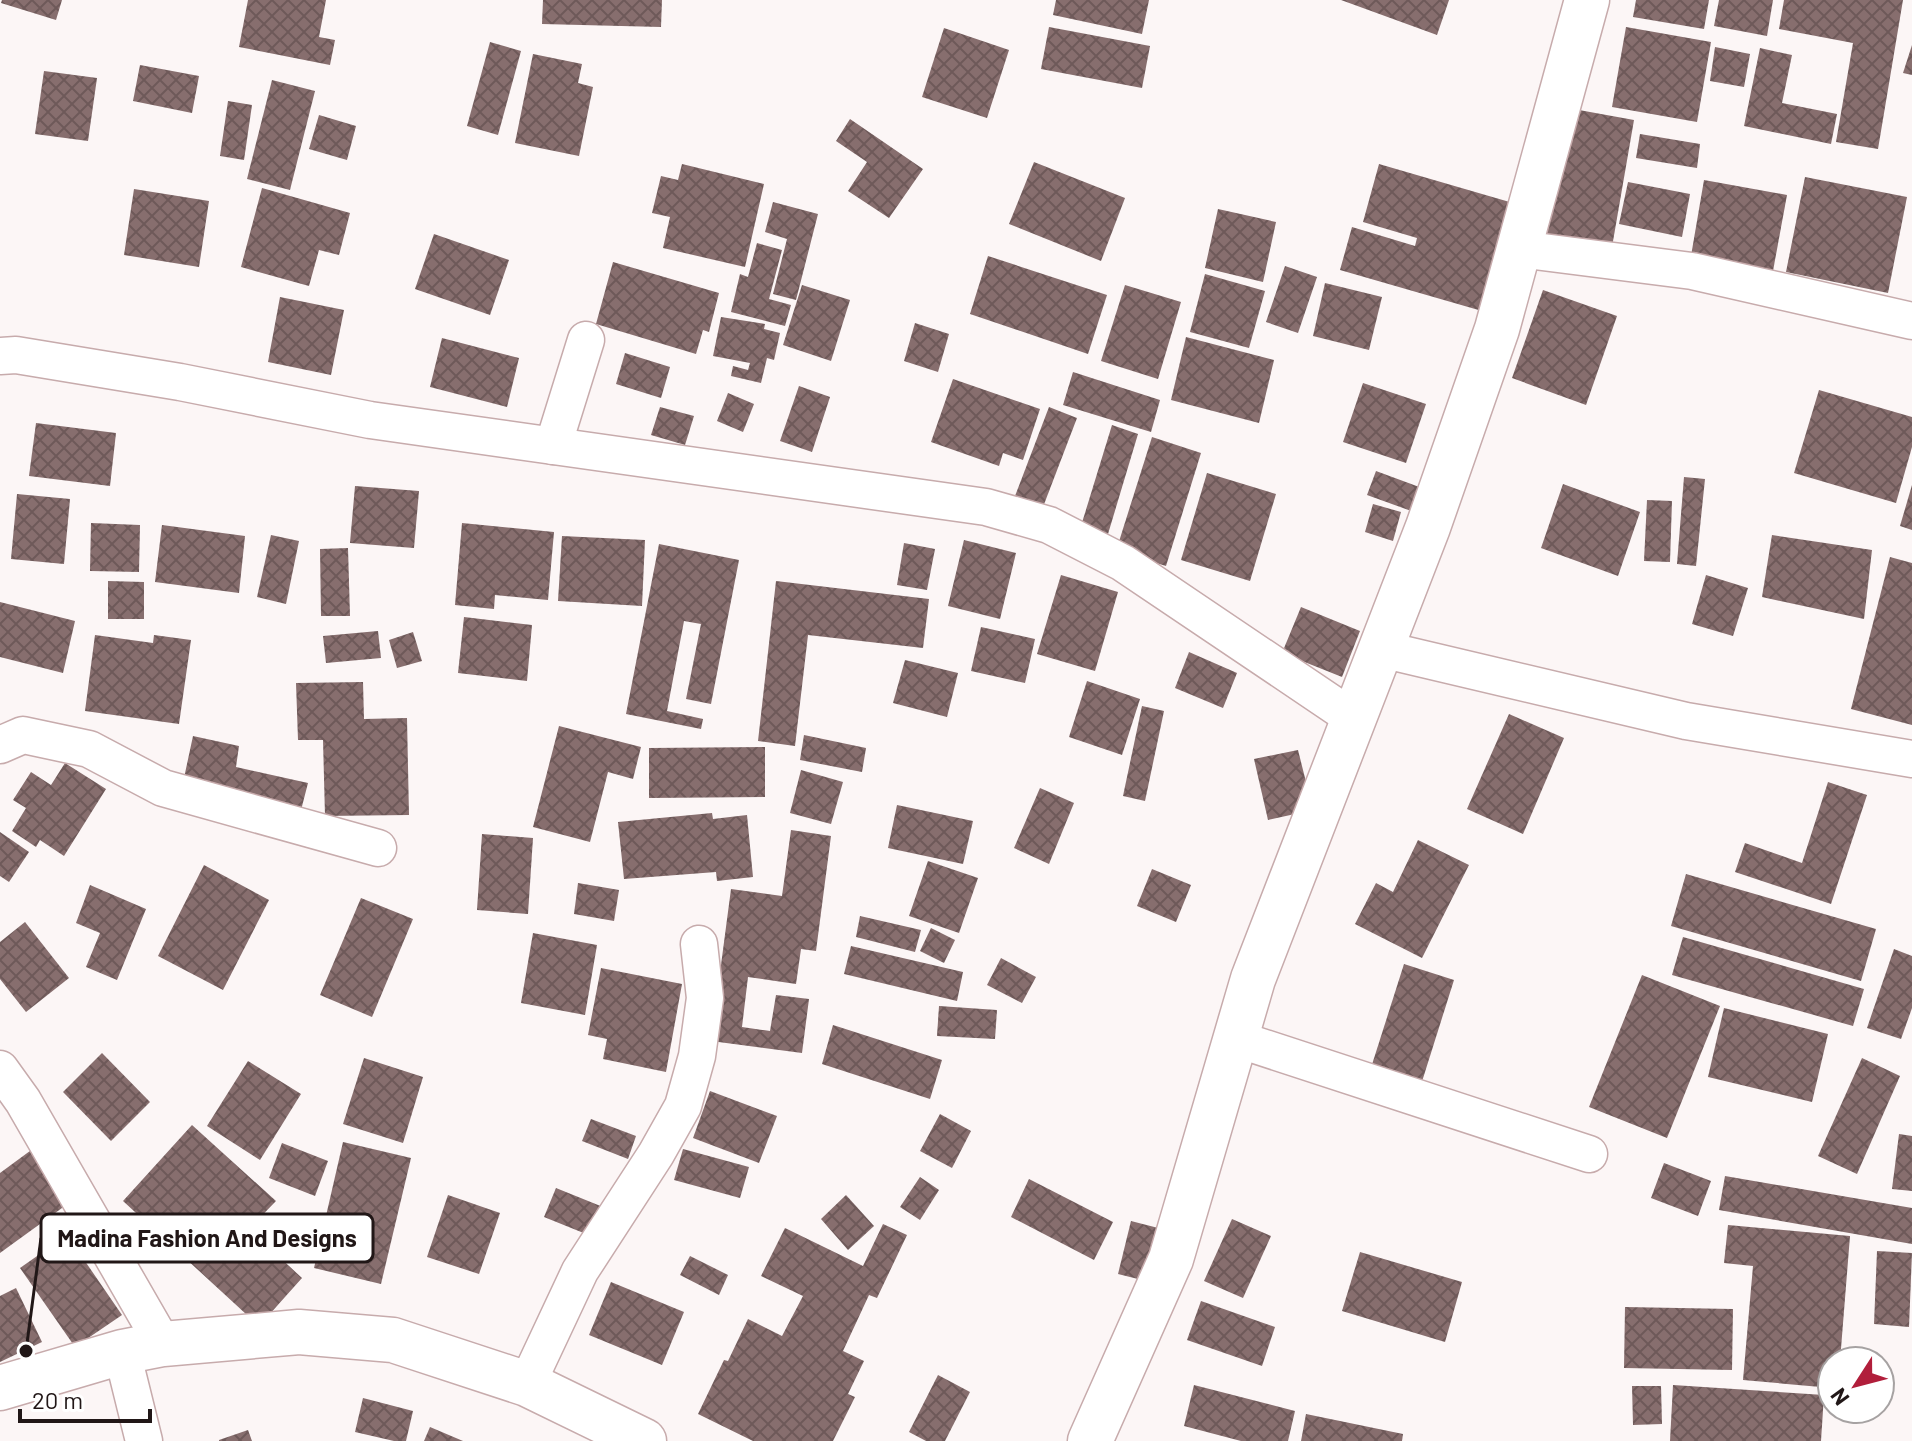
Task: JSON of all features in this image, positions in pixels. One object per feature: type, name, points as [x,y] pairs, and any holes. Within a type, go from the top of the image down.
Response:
[{"type":"street","points":[[1090,1441],[1171,1259],[1253,979],[1428,527],[1492,343],[1587,0]]},
{"type":"street","points":[[1519,249],[1692,271],[1912,321]]},
{"type":"street","points":[[553,446],[586,340]]},
{"type":"street","points":[[0,356],[16,355],[180,382],[370,420],[986,507],[1049,525],[1123,563],[1353,718]]},
{"type":"street","points":[[1381,649],[1686,721],[1912,759]]},
{"type":"street","points":[[0,745],[23,735],[89,749],[163,788],[378,848]]},
{"type":"street","points":[[527,1384],[580,1271],[656,1154],[683,1106],[697,1056],[705,998],[699,944]]},
{"type":"street","points":[[1237,1039],[1589,1154]]},
{"type":"street","points":[[0,1069],[23,1101],[143,1348],[144,1441]]},
{"type":"street","points":[[0,1388],[143,1348],[299,1332],[393,1340],[527,1384],[644,1441]]},
{"type":"building","points":[[2,0],[62,0],[56,20],[1,3]]},
{"type":"building","points":[[248,0],[326,0],[319,37],[335,40],[330,65],[239,47]]},
{"type":"building","points":[[543,0],[662,0],[661,27],[542,24]]},
{"type":"building","points":[[1056,0],[1149,0],[1142,34],[1053,15]]},
{"type":"building","points":[[1341,0],[1449,0],[1437,35]]},
{"type":"building","points":[[1636,0],[1709,0],[1704,29],[1633,17]]},
{"type":"building","points":[[1719,0],[1773,0],[1767,36],[1714,26]]},
{"type":"building","points":[[1784,0],[1903,0],[1878,149],[1836,142],[1853,43],[1779,29]]},
{"type":"building","points":[[1049,27],[1150,46],[1142,88],[1041,69]]},
{"type":"building","points":[[1626,27],[1711,42],[1697,122],[1612,107]]},
{"type":"building","points":[[944,28],[1009,50],[987,118],[922,97]]},
{"type":"building","points":[[490,42],[521,51],[498,135],[467,126]]},
{"type":"building","points":[[1912,45],[1912,75],[1903,73]]},
{"type":"building","points":[[1715,47],[1750,54],[1744,87],[1710,81]]},
{"type":"building","points":[[1760,48],[1792,55],[1782,103],[1837,114],[1831,144],[1744,126]]},
{"type":"building","points":[[533,54],[582,64],[578,83],[593,87],[579,156],[515,143]]},
{"type":"building","points":[[140,65],[199,76],[192,113],[133,101]]},
{"type":"building","points":[[44,71],[97,78],[88,141],[35,134]]},
{"type":"building","points":[[272,80],[315,91],[290,190],[247,179]]},
{"type":"building","points":[[228,101],[252,105],[244,160],[220,156]]},
{"type":"building","points":[[1568,108],[1634,120],[1612,247],[1546,236]]},
{"type":"building","points":[[319,115],[356,126],[347,160],[309,149]]},
{"type":"building","points":[[850,119],[923,169],[889,218],[848,191],[867,162],[836,141]]},
{"type":"building","points":[[1640,134],[1700,144],[1697,168],[1636,158]]},
{"type":"building","points":[[1034,162],[1125,198],[1101,261],[1009,224]]},
{"type":"building","points":[[682,164],[764,184],[745,267],[663,248],[670,217],[652,213],[661,176],[678,180]]},
{"type":"building","points":[[1379,164],[1513,203],[1482,311],[1340,270],[1352,227],[1415,246],[1417,238],[1363,222]]},
{"type":"building","points":[[1805,177],[1907,197],[1888,293],[1786,272]]},
{"type":"building","points":[[1704,180],[1787,195],[1773,271],[1691,256]]},
{"type":"building","points":[[1628,182],[1690,194],[1682,237],[1619,224]]},
{"type":"building","points":[[262,188],[350,213],[339,255],[319,250],[309,286],[241,267]]},
{"type":"building","points":[[134,189],[209,201],[199,267],[124,255]]},
{"type":"building","points":[[773,202],[818,214],[796,300],[773,294],[787,239],[765,232]]},
{"type":"building","points":[[1218,209],[1276,222],[1263,282],[1205,268]]},
{"type":"building","points":[[434,234],[509,260],[490,315],[415,289]]},
{"type":"building","points":[[757,243],[782,250],[769,299],[791,305],[785,326],[731,312],[740,274],[748,277]]},
{"type":"building","points":[[988,256],[1107,295],[1088,354],[970,314]]},
{"type":"building","points":[[613,262],[719,293],[709,332],[703,330],[696,354],[596,324]]},
{"type":"building","points":[[1285,266],[1317,277],[1298,333],[1266,322]]},
{"type":"building","points":[[1205,274],[1265,291],[1249,348],[1190,332]]},
{"type":"building","points":[[1325,283],[1382,297],[1369,350],[1313,336]]},
{"type":"building","points":[[802,285],[850,300],[831,361],[783,345]]},
{"type":"building","points":[[1125,285],[1181,302],[1158,379],[1101,361]]},
{"type":"building","points":[[1543,290],[1617,316],[1586,405],[1512,378]]},
{"type":"building","points":[[280,297],[344,310],[331,375],[268,362]]},
{"type":"building","points":[[721,317],[765,324],[764,329],[780,333],[774,360],[767,358],[761,383],[731,376],[733,366],[748,370],[750,363],[713,356]]},
{"type":"building","points":[[915,323],[949,334],[938,372],[904,361]]},
{"type":"building","points":[[1186,337],[1274,360],[1259,423],[1171,400]]},
{"type":"building","points":[[442,338],[519,358],[507,407],[430,387]]},
{"type":"building","points":[[625,353],[670,367],[661,398],[616,384]]},
{"type":"building","points":[[1073,372],[1160,400],[1151,432],[1063,405]]},
{"type":"building","points":[[953,379],[1040,409],[1023,460],[1003,453],[999,466],[931,442]]},
{"type":"building","points":[[1363,383],[1426,404],[1406,463],[1343,442]]},
{"type":"building","points":[[799,386],[830,397],[812,452],[780,441]]},
{"type":"building","points":[[1819,390],[1912,417],[1912,447],[1896,503],[1794,473]]},
{"type":"building","points":[[728,393],[754,404],[743,432],[717,421]]},
{"type":"building","points":[[660,407],[694,416],[685,445],[651,435]]},
{"type":"building","points":[[1049,407],[1077,418],[1043,507],[1015,496]]},
{"type":"building","points":[[36,423],[116,433],[110,486],[29,476]]},
{"type":"building","points":[[1112,425],[1138,434],[1108,534],[1081,526]]},
{"type":"building","points":[[1152,437],[1201,453],[1166,566],[1116,551]]},
{"type":"building","points":[[1376,471],[1422,488],[1414,512],[1367,495]]},
{"type":"building","points":[[1207,473],[1276,494],[1250,581],[1181,560]]},
{"type":"building","points":[[1684,477],[1705,479],[1696,566],[1677,564]]},
{"type":"building","points":[[1563,484],[1640,512],[1618,576],[1541,548]]},
{"type":"building","points":[[1912,485],[1912,530],[1900,526]]},
{"type":"building","points":[[355,486],[419,491],[414,548],[350,543]]},
{"type":"building","points":[[17,494],[70,499],[64,564],[11,559]]},
{"type":"building","points":[[1647,500],[1672,501],[1670,562],[1644,561]]},
{"type":"building","points":[[1373,504],[1401,512],[1393,541],[1365,532]]},
{"type":"building","points":[[91,523],[140,525],[139,572],[90,571]]},
{"type":"building","points":[[462,523],[554,532],[548,600],[495,595],[494,609],[455,605]]},
{"type":"building","points":[[162,525],[245,536],[239,593],[155,582]]},
{"type":"building","points":[[271,535],[299,541],[286,604],[257,597]]},
{"type":"building","points":[[1772,535],[1872,550],[1864,619],[1762,597]]},
{"type":"building","points":[[562,536],[645,540],[642,606],[558,601]]},
{"type":"building","points":[[964,540],[1016,553],[1000,619],[948,606]]},
{"type":"building","points":[[904,543],[935,549],[927,590],[897,585]]},
{"type":"building","points":[[659,544],[739,560],[711,704],[686,699],[701,624],[684,621],[667,711],[703,719],[701,729],[626,714]]},
{"type":"building","points":[[348,548],[350,616],[321,616],[320,549]]},
{"type":"building","points":[[1890,557],[1912,563],[1912,725],[1851,709]]},
{"type":"building","points":[[1061,575],[1118,592],[1095,671],[1037,654]]},
{"type":"building","points":[[1706,575],[1748,588],[1733,636],[1692,624]]},
{"type":"building","points":[[108,581],[144,582],[144,619],[108,619]]},
{"type":"building","points":[[776,581],[929,599],[923,648],[808,635],[795,746],[758,741]]},
{"type":"building","points":[[0,602],[75,621],[63,673],[0,657]]},
{"type":"building","points":[[1301,607],[1360,631],[1342,677],[1282,653]]},
{"type":"building","points":[[464,617],[532,625],[527,681],[458,673]]},
{"type":"building","points":[[981,627],[1035,639],[1025,683],[971,671]]},
{"type":"building","points":[[378,631],[381,658],[326,663],[323,636]]},
{"type":"building","points":[[413,632],[422,661],[397,668],[389,640]]},
{"type":"building","points":[[95,635],[153,643],[154,635],[191,640],[179,724],[85,711]]},
{"type":"building","points":[[1189,652],[1237,673],[1223,708],[1175,688]]},
{"type":"building","points":[[905,660],[958,673],[947,717],[893,703]]},
{"type":"building","points":[[1087,681],[1140,699],[1122,755],[1069,737]]},
{"type":"building","points":[[363,682],[364,719],[407,718],[409,815],[325,816],[323,740],[298,740],[296,683]]},
{"type":"building","points":[[1142,706],[1164,711],[1145,801],[1123,796]]},
{"type":"building","points":[[1509,714],[1564,738],[1523,834],[1467,809]]},
{"type":"building","points":[[559,726],[641,747],[633,779],[608,772],[590,842],[533,827]]},
{"type":"building","points":[[804,735],[866,748],[862,772],[800,760]]},
{"type":"building","points":[[193,736],[239,746],[236,767],[308,783],[299,818],[181,792]]},
{"type":"building","points":[[765,747],[765,797],[649,798],[649,748]]},
{"type":"building","points":[[1298,750],[1313,810],[1268,820],[1254,759]]},
{"type":"building","points":[[65,763],[106,789],[64,856],[40,840],[36,847],[12,831],[26,808],[13,800],[31,772],[51,785]]},
{"type":"building","points":[[801,770],[843,782],[831,824],[790,813]]},
{"type":"building","points":[[1828,782],[1867,795],[1831,904],[1735,872],[1745,843],[1802,863]]},
{"type":"building","points":[[1040,788],[1074,803],[1049,864],[1014,848]]},
{"type":"building","points":[[897,805],[973,821],[963,864],[888,848]]},
{"type":"building","points":[[712,813],[713,819],[747,815],[753,877],[717,881],[716,872],[624,879],[618,822]]},
{"type":"building","points":[[791,830],[831,836],[816,951],[801,949],[796,984],[748,977],[742,1027],[770,1031],[776,995],[809,999],[802,1053],[711,1041],[731,889],[782,896]]},
{"type":"building","points":[[0,832],[29,852],[9,882],[0,876]]},
{"type":"building","points":[[482,834],[533,838],[528,914],[477,910]]},
{"type":"building","points":[[1418,840],[1469,865],[1422,958],[1355,924],[1376,883],[1393,892]]},
{"type":"building","points":[[928,861],[978,878],[959,933],[909,916]]},
{"type":"building","points":[[204,865],[269,900],[223,990],[158,956]]},
{"type":"building","points":[[1152,869],[1191,885],[1176,922],[1137,906]]},
{"type":"building","points":[[1686,874],[1876,929],[1861,981],[1671,926]]},
{"type":"building","points":[[578,883],[619,890],[614,921],[574,914]]},
{"type":"building","points":[[90,885],[146,909],[117,980],[86,967],[100,933],[76,923]]},
{"type":"building","points":[[361,898],[413,919],[372,1017],[320,995]]},
{"type":"building","points":[[860,916],[921,930],[915,952],[856,937]]},
{"type":"building","points":[[25,922],[69,978],[26,1012],[0,979],[0,942]]},
{"type":"building","points":[[931,928],[955,940],[944,963],[920,951]]},
{"type":"building","points":[[533,933],[597,945],[585,1015],[521,1003]]},
{"type":"building","points":[[1683,937],[1864,989],[1853,1026],[1672,975]]},
{"type":"building","points":[[851,946],[963,972],[957,1001],[844,974]]},
{"type":"building","points":[[1894,949],[1912,956],[1912,1008],[1901,1039],[1867,1028]]},
{"type":"building","points":[[1001,958],[1036,977],[1022,1003],[987,985]]},
{"type":"building","points":[[1404,964],[1454,980],[1419,1091],[1369,1074]]},
{"type":"building","points":[[601,968],[682,984],[666,1072],[603,1059],[607,1039],[588,1035]]},
{"type":"building","points":[[1642,975],[1720,1006],[1667,1138],[1589,1107]]},
{"type":"building","points":[[939,1006],[997,1010],[995,1039],[937,1036]]},
{"type":"building","points":[[1724,1008],[1828,1034],[1812,1102],[1708,1077]]},
{"type":"building","points":[[833,1025],[942,1060],[930,1099],[822,1064]]},
{"type":"building","points":[[102,1053],[150,1102],[111,1141],[63,1092]]},
{"type":"building","points":[[364,1058],[423,1077],[403,1143],[343,1124]]},
{"type":"building","points":[[1862,1058],[1900,1076],[1857,1174],[1818,1156]]},
{"type":"building","points":[[248,1061],[301,1094],[260,1160],[207,1126]]},
{"type":"building","points":[[710,1091],[777,1116],[759,1163],[693,1138]]},
{"type":"building","points":[[940,1114],[971,1131],[952,1168],[920,1151]]},
{"type":"building","points":[[591,1119],[636,1136],[628,1159],[582,1141]]},
{"type":"building","points":[[192,1125],[276,1201],[249,1229],[302,1278],[259,1326],[123,1201]]},
{"type":"building","points":[[1899,1134],[1912,1136],[1912,1191],[1892,1189]]},
{"type":"building","points":[[343,1142],[411,1158],[381,1284],[314,1268]]},
{"type":"building","points":[[282,1143],[328,1161],[315,1196],[269,1178]]},
{"type":"building","points":[[34,1148],[73,1200],[0,1253],[0,1173]]},
{"type":"building","points":[[683,1149],[749,1167],[740,1198],[674,1180]]},
{"type":"building","points":[[1664,1163],[1711,1181],[1698,1216],[1651,1198]]},
{"type":"building","points":[[1725,1176],[1912,1208],[1912,1244],[1719,1210]]},
{"type":"building","points":[[920,1177],[939,1190],[920,1220],[900,1207]]},
{"type":"building","points":[[1029,1179],[1113,1222],[1094,1260],[1011,1217]]},
{"type":"building","points":[[556,1188],[603,1207],[591,1236],[544,1217]]},
{"type":"building","points":[[448,1195],[500,1213],[479,1274],[427,1257]]},
{"type":"building","points":[[846,1195],[874,1226],[848,1250],[821,1219]]},
{"type":"building","points":[[1232,1219],[1271,1236],[1243,1298],[1204,1281]]},
{"type":"building","points":[[1131,1221],[1166,1230],[1154,1283],[1118,1274]]},
{"type":"building","points":[[883,1224],[907,1235],[877,1298],[869,1295],[843,1351],[864,1361],[848,1394],[855,1397],[833,1441],[753,1441],[698,1414],[748,1319],[782,1336],[803,1296],[761,1276],[785,1228],[863,1266]]},
{"type":"building","points":[[1728,1225],[1850,1236],[1841,1345],[1816,1345],[1816,1387],[1743,1380],[1753,1266],[1724,1263]]},
{"type":"building","points":[[67,1235],[122,1315],[75,1347],[20,1268]]},
{"type":"building","points":[[1877,1251],[1912,1253],[1909,1327],[1874,1324]]},
{"type":"building","points":[[1360,1252],[1462,1282],[1445,1342],[1342,1311]]},
{"type":"building","points":[[690,1256],[728,1275],[719,1295],[680,1275]]},
{"type":"building","points":[[611,1282],[684,1312],[662,1365],[589,1335]]},
{"type":"building","points":[[16,1288],[42,1342],[0,1362],[0,1296]]},
{"type":"building","points":[[1201,1301],[1275,1327],[1262,1366],[1187,1340]]},
{"type":"building","points":[[1625,1307],[1733,1309],[1732,1370],[1624,1368]]},
{"type":"building","points":[[938,1375],[970,1392],[945,1441],[926,1441],[909,1432]]},
{"type":"building","points":[[1194,1385],[1295,1411],[1288,1441],[1241,1441],[1184,1426]]},
{"type":"building","points":[[1673,1385],[1816,1394],[1816,1425],[1822,1425],[1821,1441],[1670,1441]]},
{"type":"building","points":[[1632,1386],[1661,1386],[1662,1424],[1633,1425]]},
{"type":"building","points":[[363,1398],[413,1411],[406,1441],[355,1432]]},
{"type":"building","points":[[1306,1414],[1403,1434],[1402,1441],[1301,1441]]},
{"type":"building","points":[[430,1427],[463,1441],[424,1441]]},
{"type":"building","points":[[248,1430],[252,1441],[219,1441],[219,1440]]},
{"type":"place","name":"Madina Fashion And Designs","points":[[26,1351]]}]
